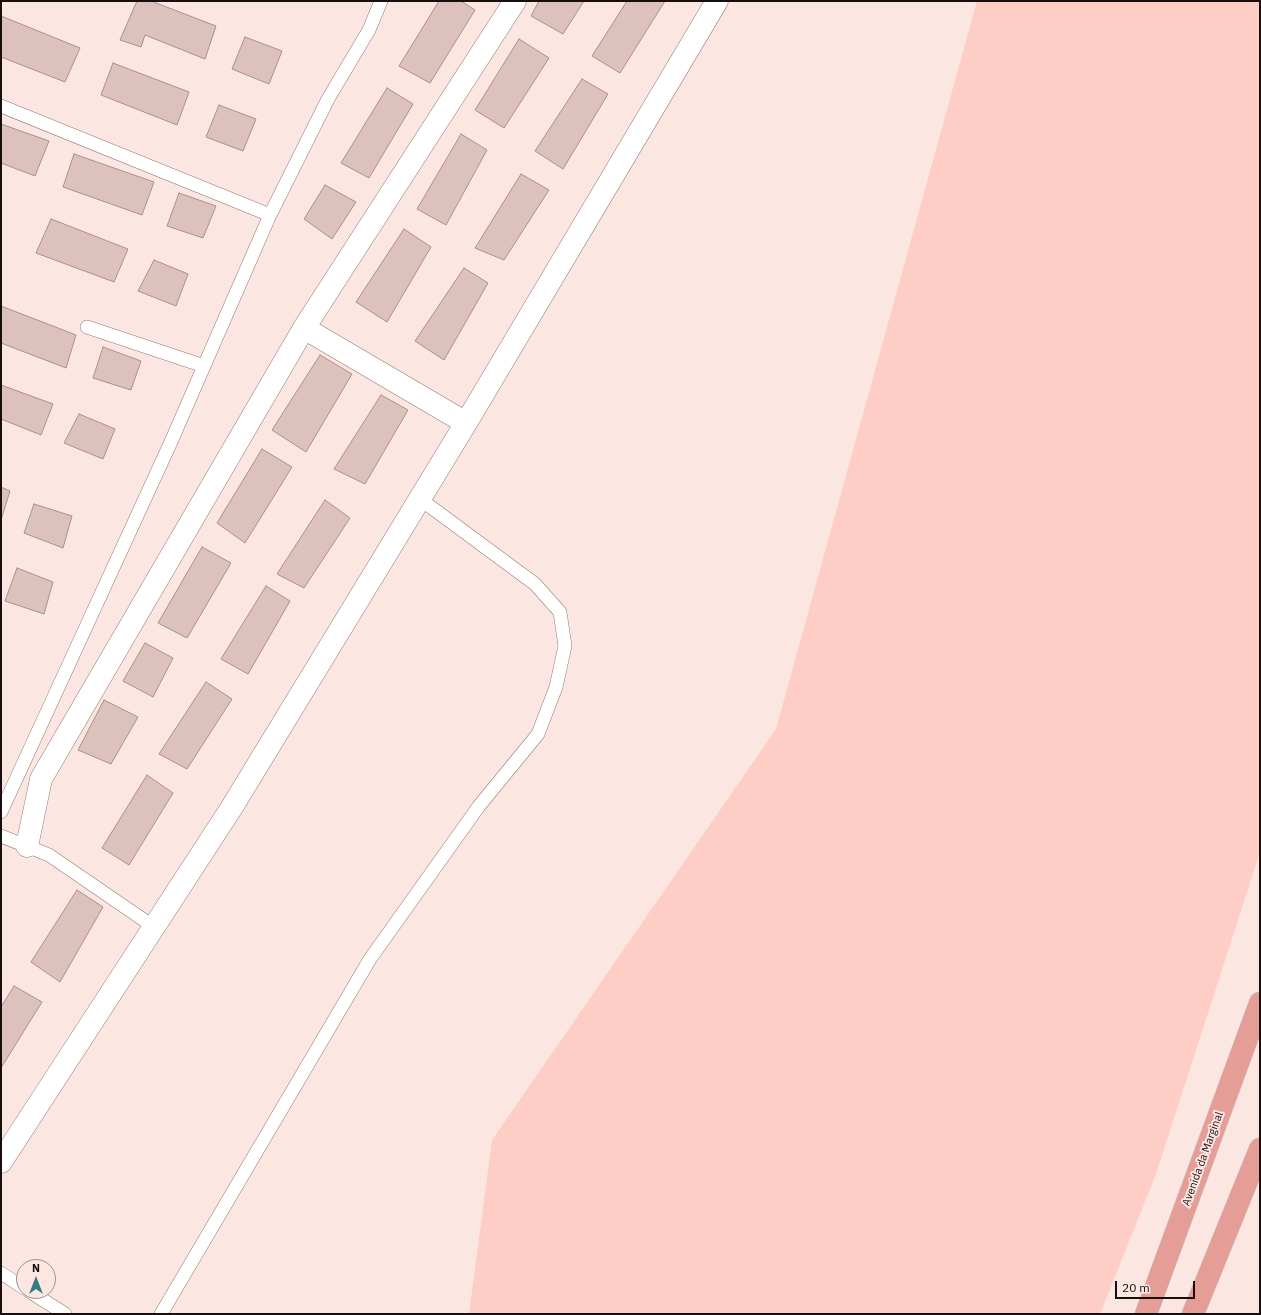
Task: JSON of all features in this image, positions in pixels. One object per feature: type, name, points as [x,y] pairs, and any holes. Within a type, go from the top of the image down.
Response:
[{"type":"main road","name":"Avenida da Marginal","points":[[1146,1314],[1260,1003]]},
{"type":"main road","points":[[1194,1314],[1260,1148]]},
{"type":"street","points":[[27,846],[41,779],[304,328],[516,1]]},
{"type":"street","points":[[1,1162],[232,807],[466,423],[717,1]]},
{"type":"street","points":[[304,328],[466,423]]},
{"type":"lane","points":[[1,812],[204,366],[270,215],[328,99],[369,30],[381,1]]},
{"type":"lane","points":[[1,106],[270,215]]},
{"type":"lane","points":[[87,326],[204,366]]},
{"type":"lane","points":[[161,1314],[370,959],[479,806],[538,734],[556,687],[565,646],[560,612],[535,584],[420,499]]},
{"type":"lane","points":[[1,836],[49,855],[154,927]]},
{"type":"lane","points":[[1,1273],[16,1283]]},
{"type":"lane","points":[[42,1299],[65,1314]]},
{"type":"shaded area","points":[[977,1],[1260,1],[1260,852],[1156,1174],[1100,1314],[469,1314],[492,1140],[776,729]]},
{"type":"building","points":[[137,1],[151,1],[216,26],[205,59],[145,35],[141,47],[120,40]]},
{"type":"building","points":[[439,1],[461,1],[475,10],[430,83],[399,66]]},
{"type":"building","points":[[539,1],[584,1],[563,34],[531,16]]},
{"type":"building","points":[[627,1],[665,1],[620,73],[592,56]]},
{"type":"building","points":[[1,16],[80,48],[65,82],[1,57]]},
{"type":"building","points":[[245,37],[282,51],[269,84],[232,69]]},
{"type":"building","points":[[519,39],[549,58],[504,128],[475,110]]},
{"type":"building","points":[[113,63],[189,92],[177,125],[101,95]]},
{"type":"building","points":[[582,79],[608,94],[563,169],[535,151]]},
{"type":"building","points":[[387,88],[413,104],[369,178],[341,163]]},
{"type":"building","points":[[219,105],[256,119],[243,151],[206,137]]},
{"type":"building","points":[[1,124],[49,141],[35,176],[1,163]]},
{"type":"building","points":[[461,134],[487,150],[446,225],[417,209]]},
{"type":"building","points":[[74,154],[154,182],[142,215],[63,187]]},
{"type":"building","points":[[521,174],[549,190],[504,260],[475,248]]},
{"type":"building","points":[[325,185],[356,202],[332,239],[304,219]]},
{"type":"building","points":[[179,193],[216,206],[203,238],[167,226]]},
{"type":"building","points":[[51,219],[128,249],[114,282],[36,253]]},
{"type":"building","points":[[404,229],[431,247],[387,322],[356,302]]},
{"type":"building","points":[[154,260],[188,274],[176,306],[138,291]]},
{"type":"building","points":[[464,268],[488,283],[444,360],[415,341]]},
{"type":"building","points":[[1,306],[76,335],[66,368],[1,343]]},
{"type":"building","points":[[103,347],[141,361],[131,390],[93,378]]},
{"type":"building","points":[[320,355],[352,374],[306,452],[272,430]]},
{"type":"building","points":[[1,385],[53,404],[41,435],[1,419]]},
{"type":"building","points":[[381,395],[408,410],[365,484],[334,469]]},
{"type":"building","points":[[79,414],[115,429],[103,459],[64,443]]},
{"type":"building","points":[[262,449],[292,467],[245,543],[217,523]]},
{"type":"building","points":[[1,487],[10,491],[1,520]]},
{"type":"building","points":[[325,500],[350,518],[304,588],[277,574]]},
{"type":"building","points":[[34,504],[72,516],[63,548],[24,533]]},
{"type":"building","points":[[202,547],[231,563],[187,638],[158,623]]},
{"type":"building","points":[[17,568],[53,582],[44,614],[5,601]]},
{"type":"building","points":[[266,586],[290,601],[248,674],[221,659]]},
{"type":"building","points":[[145,643],[173,658],[153,697],[123,681]]},
{"type":"building","points":[[206,682],[232,699],[187,769],[159,754]]},
{"type":"building","points":[[104,700],[138,717],[111,764],[78,750]]},
{"type":"building","points":[[147,775],[173,793],[129,865],[102,848]]},
{"type":"building","points":[[77,890],[103,907],[60,982],[31,962]]},
{"type":"building","points":[[14,986],[42,1002],[1,1068],[1,1007]]}]
